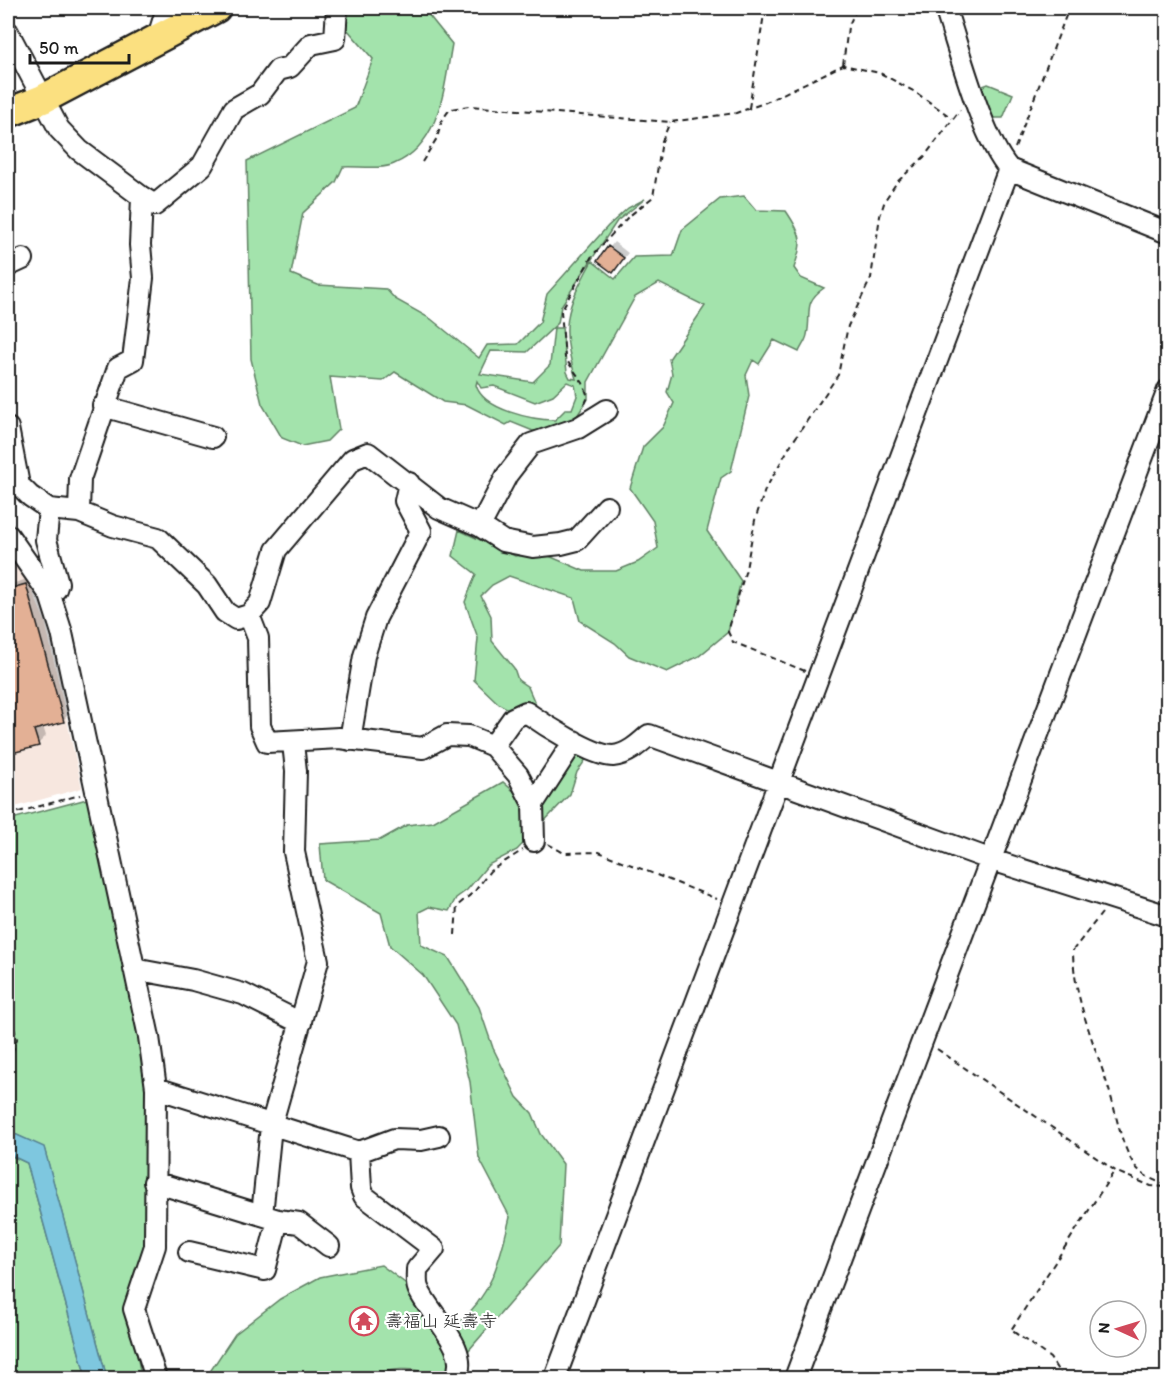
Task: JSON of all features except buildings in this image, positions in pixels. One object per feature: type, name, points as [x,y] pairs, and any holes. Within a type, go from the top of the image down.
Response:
[{"type":"highway","points":[[8,113],[43,99],[216,8]]},
{"type":"street","points":[[157,39],[160,26],[170,8]]},
{"type":"street","points":[[8,32],[59,129],[78,150],[142,198],[155,205],[202,166],[234,108],[261,94],[278,70],[290,67],[311,44],[335,39],[337,8]]},
{"type":"street","points":[[945,8],[988,134],[1008,167],[1017,175],[1167,233]]},
{"type":"street","points":[[555,1378],[734,905],[1008,167]]},
{"type":"street","points":[[79,512],[80,479],[103,406],[118,368],[133,360],[143,278],[140,245],[142,198]]},
{"type":"street","points":[[795,1378],[992,860],[1011,802],[1167,390]]},
{"type":"street","points":[[103,406],[213,437]]},
{"type":"street","points":[[480,526],[507,475],[531,444],[571,430],[608,410]]},
{"type":"street","points":[[8,428],[19,485],[50,509],[79,512],[113,526],[158,538],[207,585],[225,612],[236,619],[249,615],[260,603],[276,550],[353,459],[368,453],[440,508],[480,526],[503,541],[533,547],[577,540],[607,507]]},
{"type":"street","points":[[350,740],[364,656],[376,618],[421,531],[405,501],[409,483]]},
{"type":"street","points":[[50,509],[46,540],[58,584],[56,590],[50,595]]},
{"type":"street","points":[[8,535],[50,595],[62,633],[149,1037],[156,1088],[155,1246],[134,1310],[156,1378]]},
{"type":"street","points":[[249,615],[258,638],[260,726],[267,742],[350,740],[423,748],[447,735],[469,736],[493,746],[518,775],[533,804],[534,841]]},
{"type":"street","points":[[493,746],[513,718],[526,712],[556,734],[612,756],[627,752],[649,735],[992,860],[1167,916]]},
{"type":"street","points":[[533,804],[574,741]]},
{"type":"street","points":[[189,1252],[265,1270],[270,1218],[271,1126],[318,961],[294,852],[296,771],[293,743]]},
{"type":"street","points":[[134,969],[193,980],[243,994],[301,1023]]},
{"type":"street","points":[[156,1088],[359,1152],[394,1138],[421,1140],[440,1136]]},
{"type":"street","points":[[359,1152],[361,1188],[364,1196],[434,1250],[417,1269],[417,1287],[457,1349],[457,1375]]},
{"type":"street","points":[[154,1182],[270,1218],[299,1223],[329,1246]]},
{"type":"path","points":[[749,108],[765,8]]},
{"type":"path","points":[[843,65],[848,27],[857,8]]},
{"type":"path","points":[[1008,167],[1069,8]]},
{"type":"path","points":[[422,162],[437,138],[442,120],[450,109],[469,106],[670,122],[736,113],[843,65],[880,74],[915,92],[953,118]]},
{"type":"path","points":[[819,676],[733,642],[728,632],[747,569],[754,520],[765,490],[790,446],[838,375],[848,327],[871,278],[880,216],[885,200],[897,182],[924,157],[974,93]]},
{"type":"path","points":[[571,430],[577,423],[588,397],[583,383],[565,358],[561,312],[592,256],[628,217],[653,197],[663,141],[670,122]]},
{"type":"path","points":[[8,815],[84,794]]},
{"type":"path","points":[[455,935],[458,906],[475,891],[490,871],[534,841],[542,840],[564,853],[599,852],[734,905]]},
{"type":"path","points":[[1116,900],[1091,924],[1073,950],[1076,983],[1112,1100],[1115,1122],[1134,1165],[1150,1179],[1167,1186]]},
{"type":"path","points":[[8,1007],[17,1039],[8,1064]]},
{"type":"path","points":[[922,1039],[1115,1170],[1151,1186],[1167,1186]]},
{"type":"path","points":[[1063,1378],[1050,1358],[1011,1330],[1115,1170]]},
{"type":"path","points":[[457,1375],[508,1378]]},
{"type":"shaded area","points":[[8,557],[30,586],[45,621],[82,788],[8,809]]},
{"type":"green space","points":[[342,8],[423,8],[452,44],[443,96],[431,129],[410,155],[389,166],[343,167],[336,182],[303,213],[291,274],[318,285],[386,289],[395,299],[431,319],[479,358],[487,345],[518,344],[540,322],[547,294],[608,226],[628,208],[645,199],[617,221],[561,306],[558,323],[527,352],[491,351],[480,374],[533,382],[550,365],[554,328],[562,328],[567,372],[570,378],[576,379],[568,344],[568,318],[576,292],[592,261],[615,279],[634,257],[673,256],[682,230],[720,199],[744,196],[756,210],[786,211],[796,227],[800,244],[794,268],[801,278],[824,288],[817,293],[810,304],[807,335],[799,352],[774,340],[759,364],[753,360],[746,375],[749,396],[731,471],[721,478],[707,531],[741,581],[728,632],[699,656],[667,672],[629,656],[615,643],[580,621],[574,598],[509,576],[492,585],[481,596],[491,616],[492,641],[514,668],[518,680],[528,687],[541,717],[535,723],[499,704],[474,680],[478,638],[465,602],[476,574],[453,556],[459,530],[515,556],[542,553],[584,571],[616,571],[638,562],[658,548],[653,521],[630,488],[643,447],[663,427],[674,403],[667,392],[672,374],[669,359],[705,306],[659,283],[635,297],[588,382],[588,399],[577,416],[559,430],[533,431],[511,422],[506,425],[467,405],[443,402],[395,372],[383,381],[330,377],[339,429],[327,441],[302,446],[282,438],[262,404],[251,359],[247,161],[355,108],[373,59],[340,21]],"holes":[[[477,381],[481,388],[494,386],[535,402],[553,395],[567,382],[575,385],[577,396],[572,409],[566,409],[555,420],[546,420],[522,416],[498,407],[481,394],[476,385]]]},
{"type":"green space","points":[[988,84],[1013,94],[1003,118],[995,118],[992,124],[978,88]]},
{"type":"green space","points":[[577,747],[591,752],[577,772],[570,794],[517,850],[488,865],[467,890],[456,898],[449,911],[429,907],[419,912],[421,945],[448,957],[479,1007],[493,1048],[517,1097],[532,1113],[541,1134],[563,1164],[559,1246],[469,1350],[457,1378],[428,1378],[429,1374],[408,1369],[329,1379],[211,1378],[209,1373],[235,1334],[280,1299],[320,1277],[381,1265],[433,1304],[455,1341],[457,1324],[469,1313],[487,1289],[498,1262],[510,1217],[479,1158],[470,1082],[456,1025],[423,975],[390,946],[381,913],[323,880],[320,844],[380,840],[407,825],[433,822],[503,782],[524,800]]},
{"type":"green space","points":[[87,799],[134,1004],[147,1080],[148,1245],[128,1309],[140,1370],[147,1378],[107,1378],[44,1148],[8,1131],[8,820]]},
{"type":"green space","points":[[8,1154],[27,1163],[86,1378],[8,1378]]},
{"type":"water","points":[[8,1131],[44,1147],[107,1378],[86,1378],[27,1163],[8,1154]]},
{"type":"place","name":"壽福山 延壽寺","points":[[364,1321]]}]
